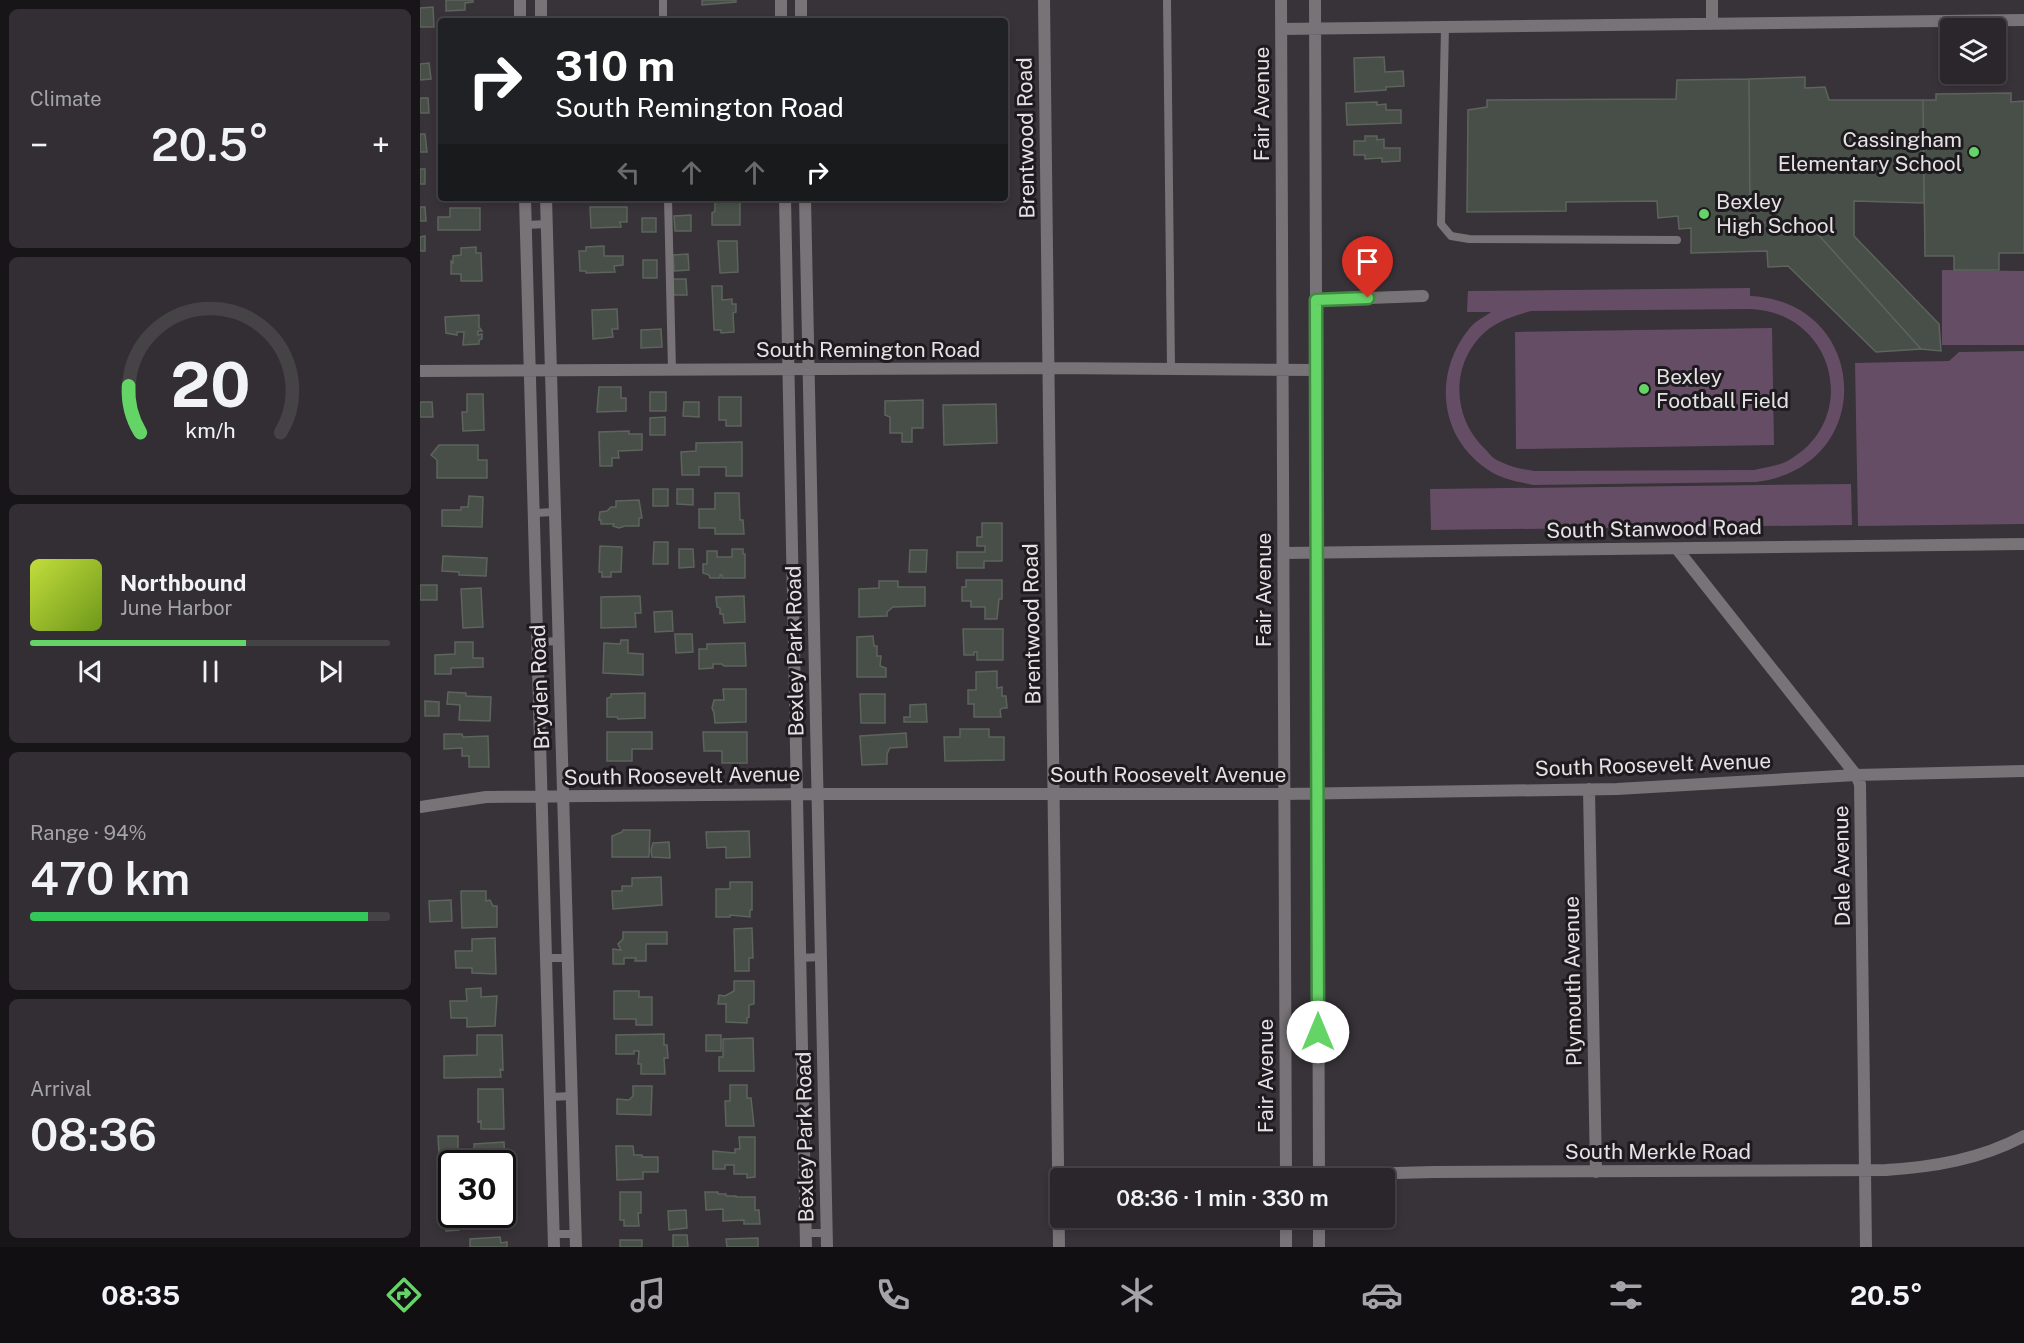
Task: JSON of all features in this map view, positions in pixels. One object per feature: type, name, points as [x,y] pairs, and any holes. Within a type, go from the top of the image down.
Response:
[{"type":"street","points":[[520,0],[520,18]]},
{"type":"street","points":[[541,0],[541,18]]},
{"type":"street","points":[[781,0],[781,18]]},
{"type":"street","points":[[801,0],[801,18]]},
{"type":"street","name":"Brentwood Road","points":[[1044,0],[1059,1247]]},
{"type":"street","name":"Fair Avenue","points":[[1281,0],[1286,1168]]},
{"type":"street","points":[[1316,0],[1319,1168]]},
{"type":"street","points":[[1712,0],[1712,24]]},
{"type":"street","points":[[1281,29],[2024,20]]},
{"type":"street","name":"Bryden Road","points":[[525,201],[554,1240]]},
{"type":"street","name":"Bryden Road","points":[[546,201],[576,1247]]},
{"type":"street","name":"Bexley Park Road","points":[[785,201],[806,1247]]},
{"type":"street","name":"Bexley Park Road","points":[[805,201],[827,1247]]},
{"type":"street","points":[[1316,300],[1423,296]]},
{"type":"street","name":"South Remington Road","points":[[420,371],[1048,368],[1317,370]]},
{"type":"street","name":"South Stanwood Road","points":[[1284,554],[2024,544]]},
{"type":"street","name":"Dale Avenue","points":[[1677,549],[1856,775],[1860,784],[1866,1247]]},
{"type":"street","name":"South Roosevelt Avenue","points":[[420,807],[486,797],[797,794],[1318,794],[1589,789],[1856,775],[2024,771]]},
{"type":"street","name":"Plymouth Avenue","points":[[1589,789],[1596,1172]]},
{"type":"street","name":"South Merkle Road","points":[[1395,1174],[1865,1171],[1919,1168],[1984,1155],[2024,1136]]},
{"type":"street","points":[[1286,1228],[1286,1247]]},
{"type":"street","points":[[1319,1228],[1319,1247]]},
{"type":"lane","points":[[663,0],[663,18]]},
{"type":"lane","points":[[1167,0],[1171,370]]},
{"type":"lane","points":[[1445,26],[1441,224],[1451,236],[1470,239],[1677,240]]},
{"type":"lane","points":[[668,201],[672,370]]},
{"type":"lane","points":[[785,223],[806,222]]},
{"type":"lane","points":[[526,225],[547,224]]},
{"type":"lane","points":[[534,513],[555,512]]},
{"type":"lane","points":[[791,512],[812,512]]},
{"type":"lane","points":[[794,641],[814,640]]},
{"type":"lane","points":[[538,642],[559,641]]},
{"type":"lane","points":[[800,958],[821,957]]},
{"type":"lane","points":[[546,958],[567,958]]},
{"type":"lane","points":[[803,1095],[824,1095]]},
{"type":"lane","points":[[550,1096],[571,1096]]},
{"type":"lane","points":[[806,1233],[826,1233]]},
{"type":"lane","points":[[554,1240],[575,1234]]},
{"type":"shaded area","points":[[1942,270],[2024,271],[2024,345],[1942,345]]},
{"type":"shaded area","points":[[1750,288],[1750,296],[1790,305],[1819,325],[1837,353],[1844,385],[1840,418],[1824,447],[1796,470],[1756,482],[1533,485],[1503,477],[1475,460],[1462,444],[1452,426],[1447,407],[1446,387],[1449,367],[1457,347],[1471,326],[1491,312],[1467,312],[1468,291]],"holes":[[[1751,309],[1780,315],[1802,329],[1819,348],[1829,371],[1831,395],[1825,420],[1811,442],[1789,460],[1777,465],[1754,470],[1534,471],[1507,465],[1491,456],[1475,437],[1462,410],[1460,380],[1463,365],[1479,338],[1496,324],[1531,311]]]},
{"type":"shaded area","name":"Bexley Football Field","points":[[1772,328],[1774,445],[1516,449],[1515,332]]},
{"type":"shaded area","points":[[2024,351],[2024,524],[1858,526],[1855,363],[1949,361],[1959,352]]},
{"type":"shaded area","points":[[1851,484],[1852,525],[1431,530],[1430,489]]},
{"type":"building","points":[[446,0],[473,0],[473,2],[465,3],[465,10],[446,11]]},
{"type":"building","points":[[702,0],[736,0],[736,2],[702,5]]},
{"type":"building","points":[[433,7],[434,27],[420,27],[420,8]]},
{"type":"building","points":[[1384,57],[1385,72],[1403,71],[1404,86],[1355,92],[1354,58]]},
{"type":"building","points":[[429,63],[431,79],[420,80],[420,64]]},
{"type":"building","points":[[1805,77],[1805,88],[1825,87],[1829,100],[1923,100],[1924,203],[1854,201],[1854,236],[1939,324],[1941,351],[1921,349],[1807,222],[1750,223],[1749,79]]},
{"type":"building","name":"Bexley High School","points":[[1749,79],[1750,223],[1807,222],[1921,349],[1876,352],[1788,266],[1768,267],[1767,251],[1691,253],[1691,228],[1679,229],[1678,216],[1658,218],[1657,201],[1566,202],[1566,211],[1467,212],[1468,110],[1487,107],[1487,100],[1676,99],[1677,80]]},
{"type":"building","name":"Cassingham Elementary School","points":[[2011,93],[2011,102],[2024,101],[2024,253],[1999,253],[1999,270],[1954,270],[1954,256],[1925,256],[1923,100],[1936,100],[1936,94]]},
{"type":"building","points":[[420,98],[428,98],[429,113],[420,113]]},
{"type":"building","points":[[1377,102],[1377,105],[1386,104],[1386,110],[1401,110],[1401,123],[1347,125],[1346,103]]},
{"type":"building","points":[[420,134],[425,134],[427,152],[420,152]]},
{"type":"building","points":[[1365,136],[1377,136],[1377,140],[1384,139],[1384,148],[1400,148],[1400,161],[1382,162],[1382,158],[1365,159],[1365,155],[1354,155],[1354,141],[1365,141]]},
{"type":"building","points":[[420,169],[425,169],[425,184],[420,184]]},
{"type":"building","points":[[715,201],[740,201],[740,225],[712,225],[712,213],[715,211]]},
{"type":"building","points":[[420,207],[425,207],[426,221],[420,221]]},
{"type":"building","points":[[590,207],[627,207],[627,222],[620,222],[621,227],[591,228]]},
{"type":"building","points":[[450,208],[480,208],[480,230],[438,230],[438,217],[450,217]]},
{"type":"building","points":[[691,215],[691,231],[675,231],[674,216]]},
{"type":"building","points":[[642,218],[656,218],[656,232],[642,232]]},
{"type":"building","points":[[425,236],[425,251],[420,251],[420,237]]},
{"type":"building","points":[[718,241],[737,241],[738,272],[720,273]]},
{"type":"building","points":[[604,246],[604,256],[623,256],[623,265],[614,266],[615,272],[586,273],[586,271],[580,271],[579,251],[586,251],[586,247]]},
{"type":"building","points":[[476,247],[476,253],[481,253],[482,281],[461,281],[461,274],[451,274],[453,256],[461,255],[461,248]]},
{"type":"building","points":[[688,254],[689,270],[674,271],[673,255]]},
{"type":"building","points":[[643,260],[657,260],[657,278],[643,278]]},
{"type":"building","points":[[671,279],[686,279],[687,295],[672,295]]},
{"type":"building","points":[[712,286],[722,286],[722,300],[732,299],[732,304],[736,304],[736,312],[733,313],[734,332],[721,333],[721,330],[714,330]]},
{"type":"building","points":[[617,309],[618,329],[612,329],[613,337],[593,339],[592,310]]},
{"type":"building","points":[[479,315],[479,327],[482,331],[478,331],[478,335],[482,334],[482,339],[479,340],[479,344],[463,345],[464,332],[457,332],[457,335],[446,333],[445,317]]},
{"type":"building","points":[[661,329],[662,347],[641,348],[641,330]]},
{"type":"building","points":[[599,387],[621,387],[621,398],[626,398],[626,411],[597,412]]},
{"type":"building","points":[[650,392],[666,392],[666,411],[650,411]]},
{"type":"building","points":[[467,394],[483,394],[484,430],[463,431],[462,412],[467,412]]},
{"type":"building","points":[[719,397],[741,397],[741,426],[726,426],[726,420],[719,420]]},
{"type":"building","points":[[923,400],[923,428],[912,428],[912,442],[902,442],[902,433],[890,433],[890,417],[885,415],[885,401]]},
{"type":"building","points":[[420,402],[432,402],[433,417],[420,417]]},
{"type":"building","points":[[684,402],[699,402],[699,417],[683,416]]},
{"type":"building","points":[[996,404],[997,443],[944,445],[943,405]]},
{"type":"building","points":[[665,417],[665,435],[650,435],[650,418]]},
{"type":"building","points":[[629,431],[629,434],[642,434],[642,450],[618,451],[619,458],[612,458],[612,466],[600,466],[599,432]]},
{"type":"building","points":[[742,442],[742,476],[726,476],[726,467],[699,467],[699,475],[682,475],[681,452],[696,451],[696,443]]},
{"type":"building","points":[[439,445],[478,445],[478,460],[487,460],[487,478],[437,478],[437,460],[431,455]]},
{"type":"building","points":[[653,489],[668,489],[668,506],[653,506]]},
{"type":"building","points":[[677,489],[693,489],[693,505],[677,504]]},
{"type":"building","points":[[715,493],[739,493],[740,520],[743,520],[744,534],[715,534],[715,528],[699,528],[699,509],[715,509]]},
{"type":"building","points":[[469,496],[483,497],[482,527],[442,526],[442,510],[461,510],[461,507],[468,507]]},
{"type":"building","points":[[639,500],[642,518],[639,518],[639,526],[619,528],[613,526],[614,524],[601,524],[600,512],[616,507],[616,501]]},
{"type":"building","points":[[982,523],[1002,523],[1002,561],[984,561],[984,568],[957,568],[957,552],[985,552],[985,546],[977,546],[977,537],[982,537]]},
{"type":"building","points":[[654,542],[668,542],[668,564],[653,564]]},
{"type":"building","points":[[600,546],[622,547],[621,572],[611,572],[611,577],[602,577],[602,572],[599,572]]},
{"type":"building","points":[[679,549],[693,549],[694,567],[679,568]]},
{"type":"building","points":[[732,549],[743,549],[745,578],[722,578],[720,575],[720,578],[710,578],[709,575],[703,573],[703,564],[707,564],[707,551],[717,551],[717,557],[732,557]]},
{"type":"building","points":[[910,550],[927,550],[926,572],[909,572]]},
{"type":"building","points":[[443,556],[487,558],[486,576],[459,575],[459,572],[442,571]]},
{"type":"building","points":[[966,580],[1002,580],[1002,599],[999,599],[997,619],[985,619],[985,607],[971,607],[971,601],[962,601],[962,587],[966,587]]},
{"type":"building","points":[[879,581],[898,581],[898,587],[925,587],[925,606],[893,607],[887,612],[887,616],[859,617],[859,589],[879,588]]},
{"type":"building","points":[[420,585],[437,585],[437,600],[420,600]]},
{"type":"building","points":[[481,588],[483,627],[463,628],[461,589]]},
{"type":"building","points":[[640,596],[641,613],[635,613],[636,627],[601,628],[601,597]]},
{"type":"building","points":[[744,596],[745,622],[724,623],[723,614],[720,614],[720,608],[717,607],[716,597]]},
{"type":"building","points":[[672,611],[673,631],[655,632],[654,612]]},
{"type":"building","points":[[963,629],[1003,629],[1003,660],[977,660],[977,652],[974,652],[974,655],[964,655]]},
{"type":"building","points":[[675,634],[692,634],[693,652],[676,653]]},
{"type":"building","points":[[873,636],[874,646],[877,646],[877,656],[881,656],[880,666],[886,668],[886,677],[857,677],[857,637]]},
{"type":"building","points":[[621,640],[628,640],[628,653],[643,654],[643,675],[603,673],[604,643],[620,644]]},
{"type":"building","points":[[455,642],[473,642],[473,658],[483,658],[483,667],[451,668],[451,674],[435,674],[435,655],[455,654]]},
{"type":"building","points":[[745,643],[746,666],[713,664],[713,668],[699,669],[699,649],[707,649],[707,644]]},
{"type":"building","points":[[997,671],[997,688],[1002,687],[1002,696],[1006,696],[1007,708],[1000,710],[1001,717],[974,717],[974,704],[968,704],[968,690],[976,690],[976,672]]},
{"type":"building","points":[[723,689],[746,689],[746,722],[715,723],[712,708],[714,700],[724,700]]},
{"type":"building","points":[[448,692],[466,693],[466,696],[491,697],[490,721],[459,720],[460,705],[447,704]]},
{"type":"building","points":[[645,693],[645,718],[607,717],[607,698],[611,697],[611,694]]},
{"type":"building","points":[[860,694],[885,694],[885,723],[861,723]]},
{"type":"building","points":[[425,701],[439,702],[439,716],[425,716]]},
{"type":"building","points":[[926,704],[927,722],[904,722],[904,717],[910,717],[910,705]]},
{"type":"building","points":[[960,729],[989,729],[989,737],[1004,737],[1004,760],[945,761],[944,737],[960,737]]},
{"type":"building","points":[[607,732],[652,732],[652,749],[632,749],[632,761],[607,761]]},
{"type":"building","points":[[703,732],[747,732],[747,763],[722,763],[722,751],[704,751]]},
{"type":"building","points":[[906,733],[907,747],[890,748],[887,754],[887,764],[862,765],[860,736]]},
{"type":"building","points":[[444,734],[462,734],[463,737],[488,736],[489,767],[469,767],[469,756],[462,756],[462,748],[444,749]]},
{"type":"building","points":[[623,830],[650,830],[649,857],[612,857],[612,836]]},
{"type":"building","points":[[749,831],[750,857],[726,858],[726,847],[707,848],[706,832]]},
{"type":"building","points":[[669,842],[670,858],[652,857],[653,843]]},
{"type":"building","points":[[661,877],[662,905],[613,909],[612,891],[622,891],[622,886],[632,886],[632,878]]},
{"type":"building","points":[[730,882],[752,882],[750,917],[730,915],[730,917],[716,917],[716,889],[730,889]]},
{"type":"building","points":[[461,891],[486,891],[486,901],[490,900],[493,906],[497,906],[497,927],[462,928]]},
{"type":"building","points":[[451,900],[452,921],[430,922],[429,901]]},
{"type":"building","points":[[752,928],[753,958],[749,958],[749,971],[735,971],[734,929]]},
{"type":"building","points":[[623,932],[667,932],[667,944],[646,944],[646,961],[624,958],[624,964],[613,964],[613,949],[621,950],[618,944],[623,939]]},
{"type":"building","points":[[495,938],[496,974],[472,973],[472,968],[456,968],[455,951],[472,951],[472,939]]},
{"type":"building","points":[[734,981],[754,981],[754,1004],[749,1005],[747,1023],[726,1022],[726,1004],[718,1004],[719,995],[725,996],[734,991]]},
{"type":"building","points":[[481,988],[481,997],[497,996],[495,1026],[467,1027],[467,1018],[451,1018],[450,1001],[467,1001],[466,989]]},
{"type":"building","points":[[614,991],[639,991],[639,997],[652,997],[652,1025],[636,1025],[636,1019],[614,1019]]},
{"type":"building","points":[[664,1034],[664,1045],[667,1045],[668,1058],[664,1058],[665,1074],[641,1074],[641,1064],[638,1064],[639,1051],[634,1051],[634,1054],[616,1054],[616,1035]]},
{"type":"building","points":[[477,1035],[502,1035],[503,1070],[500,1069],[501,1077],[444,1078],[444,1056],[477,1055]]},
{"type":"building","points":[[706,1035],[721,1035],[721,1051],[706,1051]]},
{"type":"building","points":[[753,1038],[754,1071],[719,1071],[719,1057],[723,1057],[723,1039]]},
{"type":"building","points":[[730,1085],[747,1085],[747,1098],[751,1098],[754,1126],[726,1126],[725,1101],[730,1101]]},
{"type":"building","points":[[633,1086],[652,1086],[651,1115],[617,1114],[617,1099],[629,1100],[633,1096]]},
{"type":"building","points":[[478,1089],[503,1089],[504,1129],[481,1129],[481,1121],[478,1122]]},
{"type":"building","points":[[438,1136],[458,1136],[458,1150],[439,1150]]},
{"type":"building","points":[[739,1137],[755,1137],[755,1177],[747,1178],[747,1174],[734,1174],[734,1165],[725,1165],[725,1169],[713,1169],[713,1151],[735,1153],[735,1149],[740,1149]]},
{"type":"building","points":[[504,1142],[504,1150],[474,1150],[474,1144]]},
{"type":"building","points":[[616,1146],[633,1146],[634,1155],[658,1157],[658,1172],[643,1172],[643,1179],[617,1180]]},
{"type":"building","points":[[620,1192],[641,1192],[639,1226],[624,1226],[624,1220],[620,1220]]},
{"type":"building","points":[[705,1192],[718,1192],[718,1194],[736,1197],[755,1197],[755,1210],[759,1210],[760,1224],[744,1224],[744,1220],[723,1221],[723,1209],[706,1210]]},
{"type":"building","points":[[686,1210],[687,1228],[669,1230],[668,1211]]},
{"type":"building","points":[[446,1228],[459,1228],[459,1230],[446,1231]]},
{"type":"building","points":[[673,1235],[687,1235],[688,1247],[673,1247]]},
{"type":"building","points":[[500,1237],[501,1243],[507,1242],[507,1247],[470,1247],[470,1239]]},
{"type":"building","points":[[758,1238],[758,1247],[727,1247],[726,1239]]},
{"type":"building","points":[[620,1240],[642,1240],[642,1247],[620,1247]]},
{"type":"place","name":"Cassingham Elementary School","points":[[1974,152]]},
{"type":"place","name":"Bexley High School","points":[[1704,214]]},
{"type":"place","name":"Bexley Football Field","points":[[1644,389]]},
{"type":"route","points":[[1318,1032],[1316,300],[1368,298]]}]
